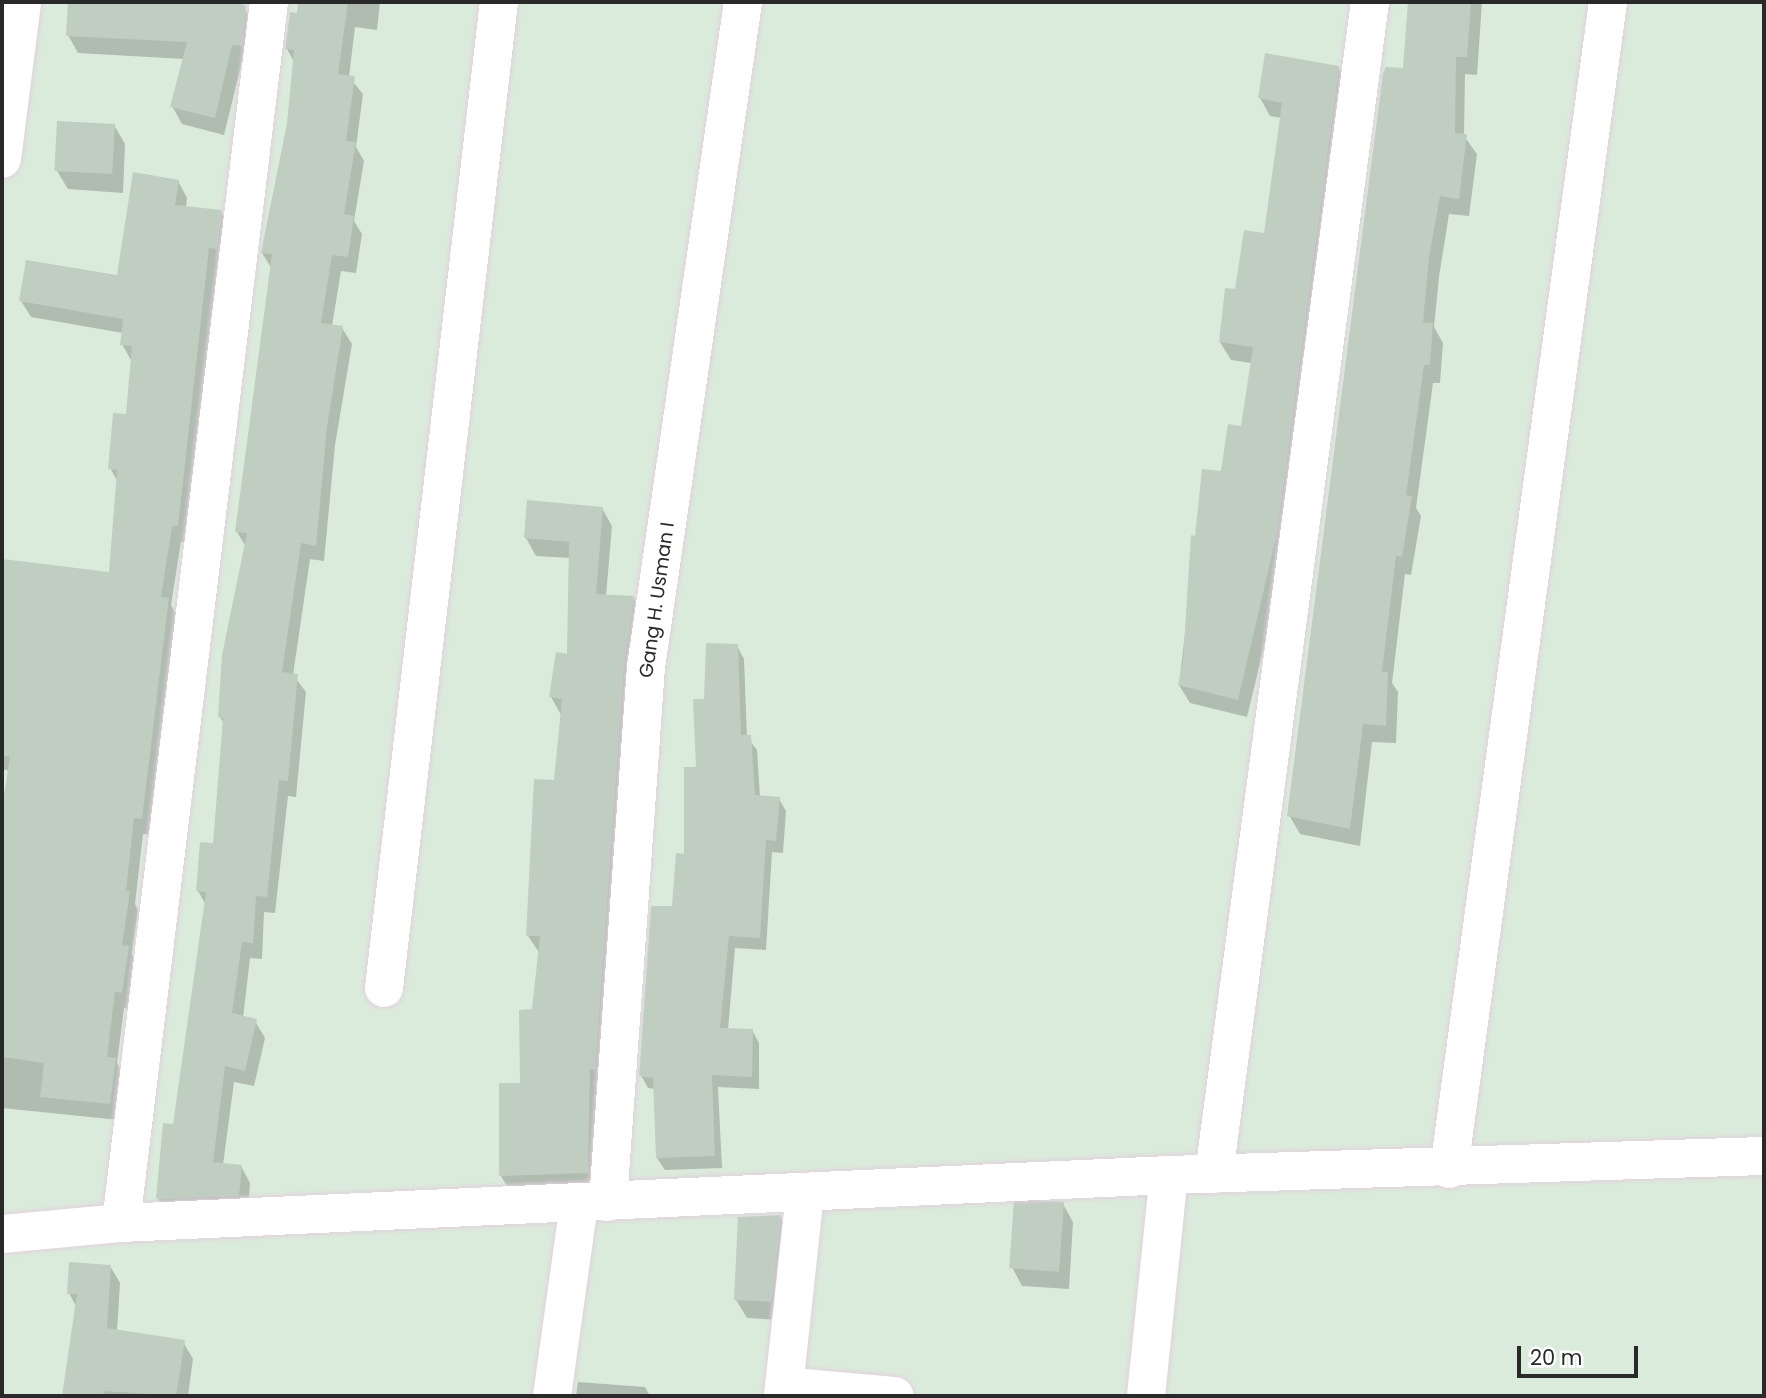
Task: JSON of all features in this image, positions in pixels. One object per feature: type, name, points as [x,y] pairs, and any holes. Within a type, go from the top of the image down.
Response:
[{"type":"street","points":[[2,159],[22,2]]},
{"type":"street","points":[[121,1223],[269,2]]},
{"type":"street","points":[[384,988],[499,2]]},
{"type":"street","name":"Gang H. Usman I","points":[[552,1396],[593,1202],[646,667],[743,2]]},
{"type":"street","points":[[1214,1174],[1370,2]]},
{"type":"street","points":[[1449,1169],[1608,2]]},
{"type":"street","points":[[2,1234],[121,1223],[1169,1175],[1449,1169],[1764,1156]]},
{"type":"street","points":[[1146,1396],[1169,1175]]},
{"type":"street","points":[[804,1192],[783,1391],[895,1396]]},
{"type":"building","points":[[68,2],[239,2],[246,6],[242,46],[232,45],[215,118],[170,107],[187,42],[66,36]]},
{"type":"building","points":[[298,2],[348,2],[338,74],[355,76],[346,141],[356,142],[344,214],[354,216],[348,257],[332,255],[321,323],[343,326],[327,427],[316,546],[301,543],[282,672],[298,674],[288,781],[279,780],[267,897],[256,896],[253,943],[242,942],[232,1013],[257,1019],[245,1071],[225,1066],[213,1162],[242,1165],[239,1196],[156,1199],[163,1123],[173,1124],[206,892],[196,891],[200,842],[213,843],[223,718],[218,717],[222,655],[247,533],[235,532],[272,254],[261,253],[287,123],[294,50],[285,49],[290,12],[297,13]]},
{"type":"building","points":[[1408,2],[1471,2],[1467,57],[1456,57],[1455,133],[1467,134],[1459,199],[1440,196],[1429,258],[1423,322],[1433,323],[1430,365],[1424,365],[1406,495],[1412,496],[1402,557],[1396,556],[1382,672],[1388,672],[1386,726],[1363,724],[1350,829],[1287,816],[1383,73],[1386,67],[1403,68]]},
{"type":"building","points":[[1265,53],[1339,66],[1277,533],[1238,700],[1178,685],[1183,661],[1191,535],[1195,536],[1202,469],[1221,471],[1228,424],[1241,426],[1253,347],[1219,342],[1225,288],[1235,289],[1244,230],[1264,233],[1282,103],[1258,98]]},
{"type":"building","points":[[57,121],[115,124],[112,174],[54,171]]},
{"type":"building","points":[[133,172],[179,180],[175,205],[222,210],[217,249],[209,248],[178,526],[172,526],[161,597],[169,598],[142,819],[134,818],[126,891],[130,891],[122,945],[129,946],[122,993],[115,992],[107,1057],[116,1058],[110,1104],[40,1097],[44,1063],[2,1057],[2,808],[10,757],[2,755],[2,559],[109,572],[117,470],[108,469],[113,413],[126,414],[132,346],[120,345],[123,319],[19,301],[26,260],[117,275]]},
{"type":"building","points":[[527,500],[603,507],[596,594],[634,596],[624,665],[595,1070],[590,1069],[588,1173],[499,1176],[499,1083],[520,1083],[519,1010],[532,1009],[540,936],[526,936],[534,779],[554,780],[562,699],[549,697],[556,652],[567,654],[569,542],[524,538]]},
{"type":"building","points":[[706,643],[738,644],[741,735],[751,735],[755,795],[780,797],[776,841],[766,840],[760,938],[729,936],[720,1028],[753,1029],[752,1077],[712,1075],[715,1156],[656,1158],[653,1078],[639,1076],[651,906],[672,906],[676,853],[684,854],[684,767],[696,767],[693,699],[704,699]]},
{"type":"building","points":[[1014,1199],[1064,1202],[1059,1272],[1009,1268]]},
{"type":"building","points":[[781,1215],[771,1302],[734,1300],[738,1217]]},
{"type":"building","points":[[69,1262],[111,1265],[107,1328],[185,1340],[176,1396],[104,1391],[103,1396],[62,1396],[77,1294],[67,1294]]}]
